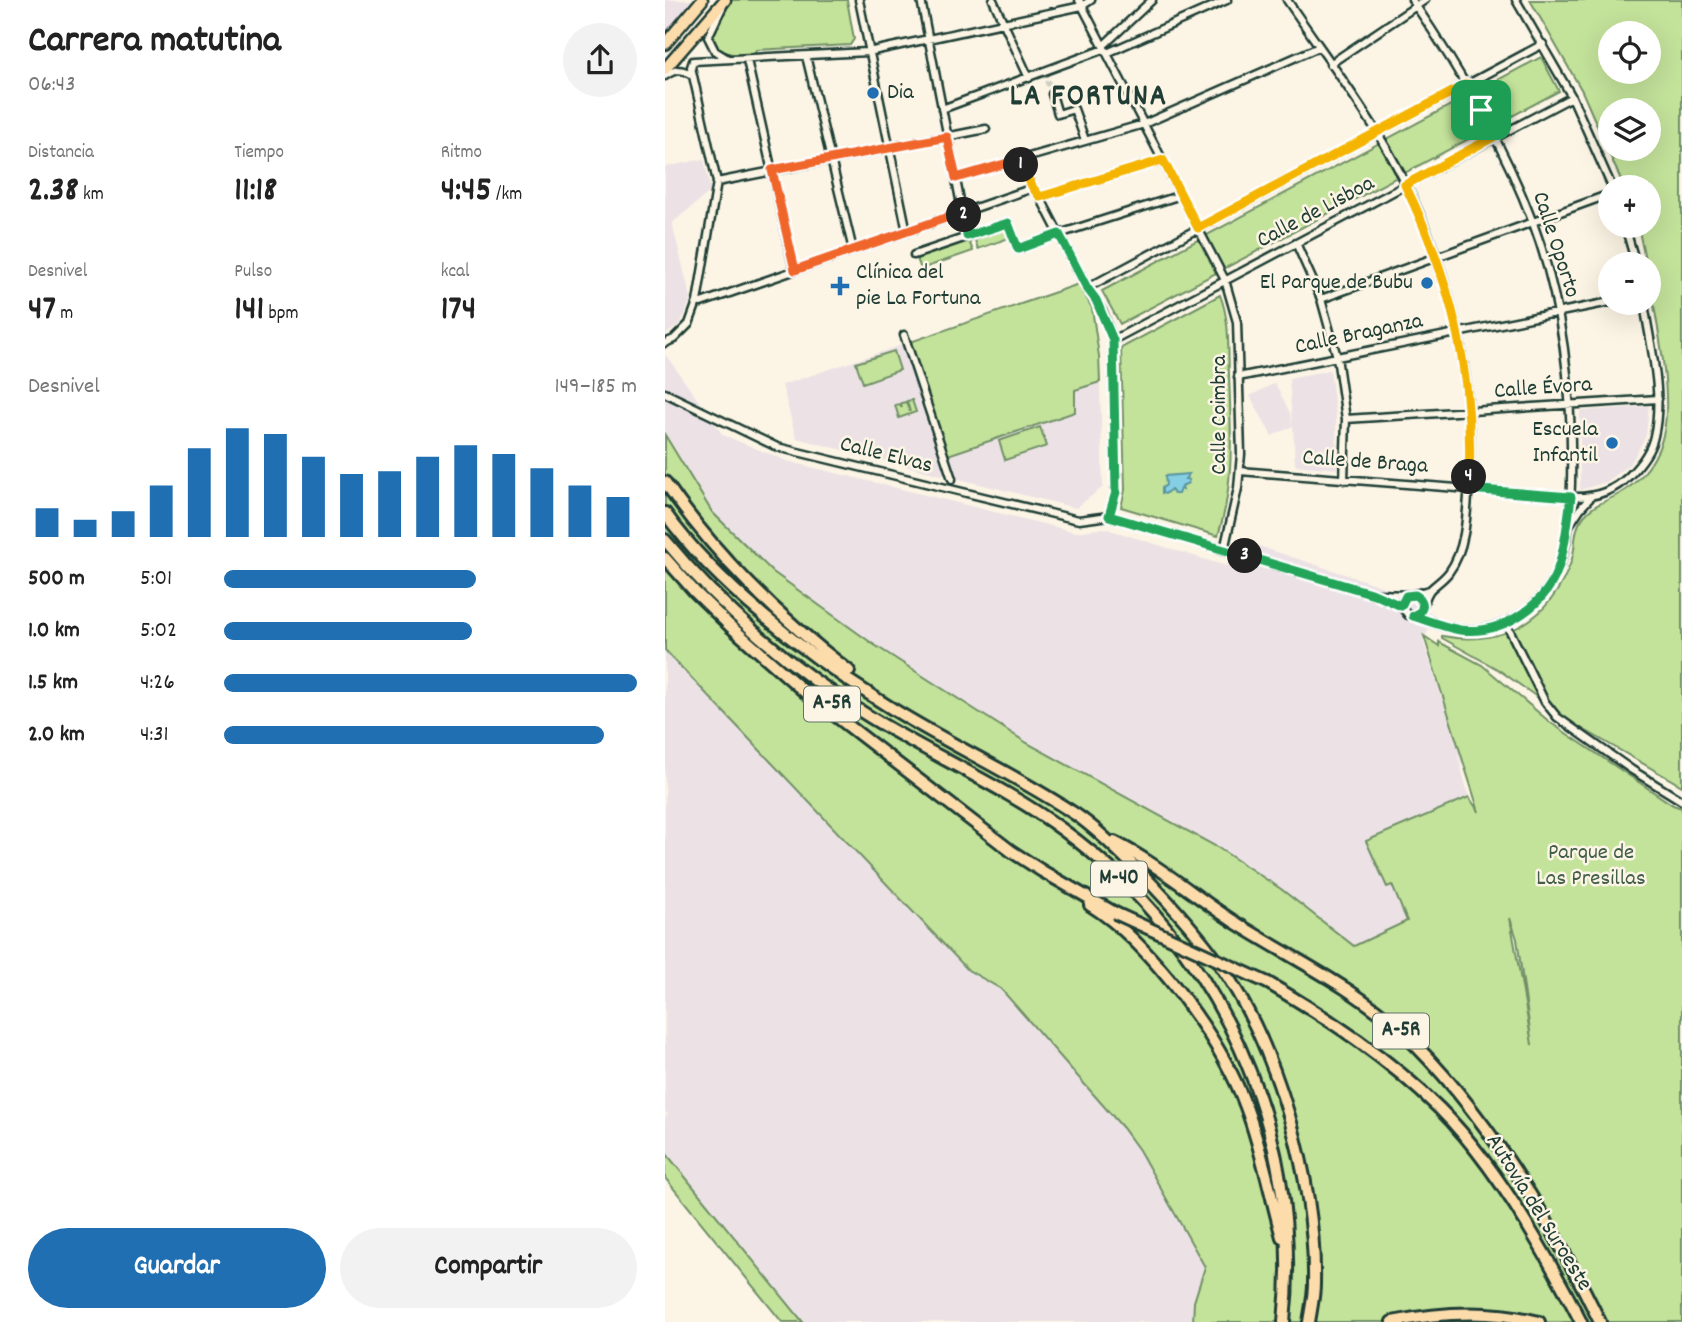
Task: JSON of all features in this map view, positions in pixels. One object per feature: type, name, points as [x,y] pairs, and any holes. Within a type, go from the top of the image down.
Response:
[{"type":"highway","points":[[665,482],[712,546],[741,578],[809,640],[862,681],[878,701]]},
{"type":"highway","name":"M-40","points":[[665,513],[715,569],[781,631],[878,701],[1011,774],[1078,816],[1105,838],[1174,907],[1221,966],[1252,1021],[1276,1077],[1299,1150],[1308,1201],[1314,1284],[1309,1322]]},
{"type":"highway","name":"M-40","points":[[665,540],[746,625],[768,644],[867,716],[1031,809],[1064,831],[1119,878],[1157,918],[1206,983],[1237,1040],[1263,1104],[1279,1169],[1286,1222],[1284,1322]]},
{"type":"highway","points":[[665,558],[703,601],[767,660],[898,762]]},
{"type":"highway","name":"A-5R","points":[[768,644],[794,674],[867,733],[898,762]]},
{"type":"highway","name":"Autovía del Suroeste","points":[[898,762],[965,817],[1042,871],[1115,913],[1268,983],[1324,1015],[1376,1052],[1440,1109],[1468,1141],[1535,1239],[1581,1322]]},
{"type":"highway","name":"Autovía del Suroeste","points":[[1105,838],[1139,854],[1193,896],[1345,988],[1399,1030],[1460,1095],[1511,1166],[1600,1322]]},
{"type":"highway","points":[[1042,871],[1126,934],[1177,990],[1217,1048],[1245,1105],[1266,1170],[1287,1256]]},
{"type":"highway","points":[[1392,1322],[1434,1315],[1478,1313],[1539,1322]]},
{"type":"main road","points":[[665,44],[702,0]]},
{"type":"main road","points":[[665,69],[725,1]]},
{"type":"street","points":[[683,25],[696,0]]},
{"type":"street","points":[[859,0],[907,232]]},
{"type":"street","points":[[921,0],[967,236]]},
{"type":"street","points":[[993,0],[1029,78]]},
{"type":"street","points":[[665,343],[674,339],[689,324],[697,302],[717,182],[691,71],[692,63],[868,52],[1091,0]]},
{"type":"street","points":[[1105,49],[1152,0]]},
{"type":"street","points":[[942,109],[1105,49],[1227,0]]},
{"type":"street","points":[[1018,160],[1087,288],[1103,312],[1113,340],[1116,492],[1109,516],[1374,594],[1401,606],[1406,614],[1413,616],[1420,612],[1430,590],[1449,574],[1461,548],[1468,489],[1469,411],[1459,332],[1437,257],[1405,185],[1377,133],[1287,0]]},
{"type":"street","points":[[1330,64],[1414,3],[1425,0]]},
{"type":"street","points":[[1516,0],[1572,97],[1607,175]]},
{"type":"street","points":[[725,1],[708,37],[715,51],[730,61]]},
{"type":"street","name":"Calle Coimbra","points":[[1080,3],[1225,280],[1237,322],[1240,471],[1224,550]]},
{"type":"street","name":"Calle Oporto","points":[[1413,616],[1463,630],[1481,629],[1516,618],[1537,601],[1561,561],[1571,497],[1571,405],[1567,364],[1559,313],[1533,223],[1495,136],[1467,84],[1414,3]]},
{"type":"street","points":[[1087,288],[1543,44]]},
{"type":"street","points":[[956,178],[1144,124],[1319,47]]},
{"type":"street","points":[[806,56],[853,250]]},
{"type":"street","points":[[747,60],[795,270]]},
{"type":"street","points":[[665,76],[674,70],[691,71]]},
{"type":"street","points":[[1052,94],[1058,114],[1075,109],[1085,141]]},
{"type":"street","name":"Calle de Lisboa","points":[[1113,340],[1572,97]]},
{"type":"street","points":[[717,182],[986,129]]},
{"type":"street","points":[[1040,197],[1163,160]]},
{"type":"street","points":[[697,302],[701,303],[1033,188]]},
{"type":"street","points":[[914,256],[1008,223],[1018,249],[1181,195]]},
{"type":"street","points":[[1321,299],[1598,199]]},
{"type":"street","points":[[1296,243],[1321,299],[1337,357],[1346,419],[1345,480]]},
{"type":"street","name":"Calle Braganza","points":[[1238,377],[1598,305]]},
{"type":"street","points":[[1590,498],[1623,482],[1646,456],[1654,437],[1658,399],[1646,315]]},
{"type":"street","points":[[904,335],[952,479]]},
{"type":"street","name":"Calle Elvas","points":[[665,393],[777,447],[1079,520],[1109,516]]},
{"type":"street","name":"Calle Évora","points":[[1346,419],[1658,399]]},
{"type":"street","name":"Calle de Braga","points":[[1240,471],[1590,498]]},
{"type":"street","name":"Calle Oporto","points":[[1567,529],[1590,498]]},
{"type":"street","points":[[1401,606],[1403,599],[1410,595],[1430,590]]},
{"type":"street","points":[[1374,594],[1419,597],[1423,605]]},
{"type":"street","points":[[1506,623],[1545,702],[1557,717],[1632,770],[1682,800]]},
{"type":"shaded area","points":[[665,0],[694,0],[665,33]]},
{"type":"shaded area","points":[[704,159],[711,191],[672,223],[691,299],[678,326],[665,335],[665,167]]},
{"type":"shaded area","points":[[902,345],[949,477],[796,438],[782,385]]},
{"type":"shaded area","points":[[665,354],[723,435],[787,461],[1076,532],[1104,528],[1226,566],[1237,539],[1384,587],[1436,616],[1423,640],[1475,797],[1457,753],[1469,797],[1366,841],[1387,887],[1392,885],[1407,921],[1354,946],[1281,889],[1217,847],[1027,743],[873,644],[773,572],[712,512],[665,435]]},
{"type":"shaded area","points":[[1330,370],[1336,416],[1337,469],[1295,465],[1293,426],[1272,436],[1250,396],[1275,383],[1290,413],[1292,425],[1289,378]]},
{"type":"shaded area","points":[[1100,382],[1103,487],[1076,508],[955,478],[948,455],[1075,412],[1075,390]]},
{"type":"shaded area","name":"Escuela Infantil","points":[[1649,406],[1646,436],[1631,463],[1607,482],[1580,490],[1580,411]]},
{"type":"shaded area","points":[[665,650],[967,970],[1001,989],[1124,1128],[1205,1267],[1194,1302],[1193,1322],[803,1322],[665,1152],[665,1117],[668,1114],[665,1112]]},
{"type":"green space","points":[[732,0],[847,0],[854,39],[850,45],[756,50],[755,55],[725,52],[714,45],[712,38]]},
{"type":"green space","points":[[1530,0],[1682,0],[1682,786],[1576,725],[1499,670],[1442,638],[1485,637],[1504,633],[1537,614],[1551,600],[1562,583],[1573,556],[1580,521],[1596,506],[1635,482],[1654,459],[1662,441],[1666,414],[1665,375],[1656,315],[1661,315],[1661,252],[1643,252],[1641,238],[1661,238],[1661,175],[1619,175],[1613,161],[1661,161],[1661,98],[1598,98],[1598,128],[1582,91]]},
{"type":"green space","points":[[1541,57],[1559,91],[1120,324],[1102,291]]},
{"type":"green space","points":[[1005,226],[1009,238],[978,249],[974,237]]},
{"type":"green space","points":[[968,239],[973,251],[921,269],[916,256]]},
{"type":"green space","points":[[1079,284],[1092,308],[1100,382],[1075,390],[1075,412],[948,455],[910,342]]},
{"type":"green space","points":[[1220,295],[1228,335],[1231,436],[1227,496],[1218,536],[1121,507],[1125,490],[1121,348]]},
{"type":"green space","points":[[894,351],[900,370],[863,383],[856,363]]},
{"type":"green space","points":[[912,400],[916,412],[899,418],[895,405],[900,404],[902,408],[901,403],[906,402],[910,412],[907,401]]},
{"type":"green space","points":[[1040,427],[1047,446],[1005,460],[999,441]]},
{"type":"green space","name":"Parque de Las Presillas","points":[[665,435],[712,512],[773,572],[873,644],[1027,743],[1217,847],[1281,889],[1354,946],[1407,921],[1392,885],[1387,887],[1366,841],[1469,797],[1479,812],[1424,636],[1439,646],[1439,642],[1482,665],[1551,723],[1673,805],[1682,808],[1682,1322],[1193,1322],[1194,1302],[1205,1267],[1139,1150],[1123,1128],[1001,989],[968,970],[665,650]],"holes":[[[1510,918],[1517,939],[1531,1040]]]},
{"type":"green space","points":[[665,1152],[803,1322],[782,1322],[665,1178]]},
{"type":"water","points":[[1189,474],[1185,479],[1189,480],[1188,483],[1182,486],[1183,490],[1180,489],[1178,494],[1174,494],[1171,489],[1165,494],[1162,493],[1162,488],[1166,485],[1165,476]]},
{"type":"tunnel","points":[[1044,72],[1052,94]]},
{"type":"place","name":"Dia","points":[[873,93]]},
{"type":"place","name":"El Parque de Bubu","points":[[1427,283]]},
{"type":"place","name":"Clínica del pie La Fortuna","points":[[840,286]]},
{"type":"place","name":"Escuela Infantil","points":[[1612,443]]},
{"type":"district","name":"LA FORTUNA","points":[[1089,98]]},
{"type":"route","points":[[1467,84],[1481,110],[1495,136],[1405,185],[1437,257],[1459,332],[1469,411],[1468,489],[1571,497],[1561,561],[1547,589],[1516,618],[1481,629],[1447,627],[1413,616],[1420,612],[1423,605],[1421,599],[1415,595],[1406,596],[1401,606],[1374,594],[1109,516],[1116,492],[1113,340],[1103,312],[1087,288],[1059,234],[1018,249],[1008,223],[967,236],[963,212],[795,270],[772,170],[947,137],[956,178],[1018,160],[1040,197],[1163,160],[1198,228],[1467,84]]}]
